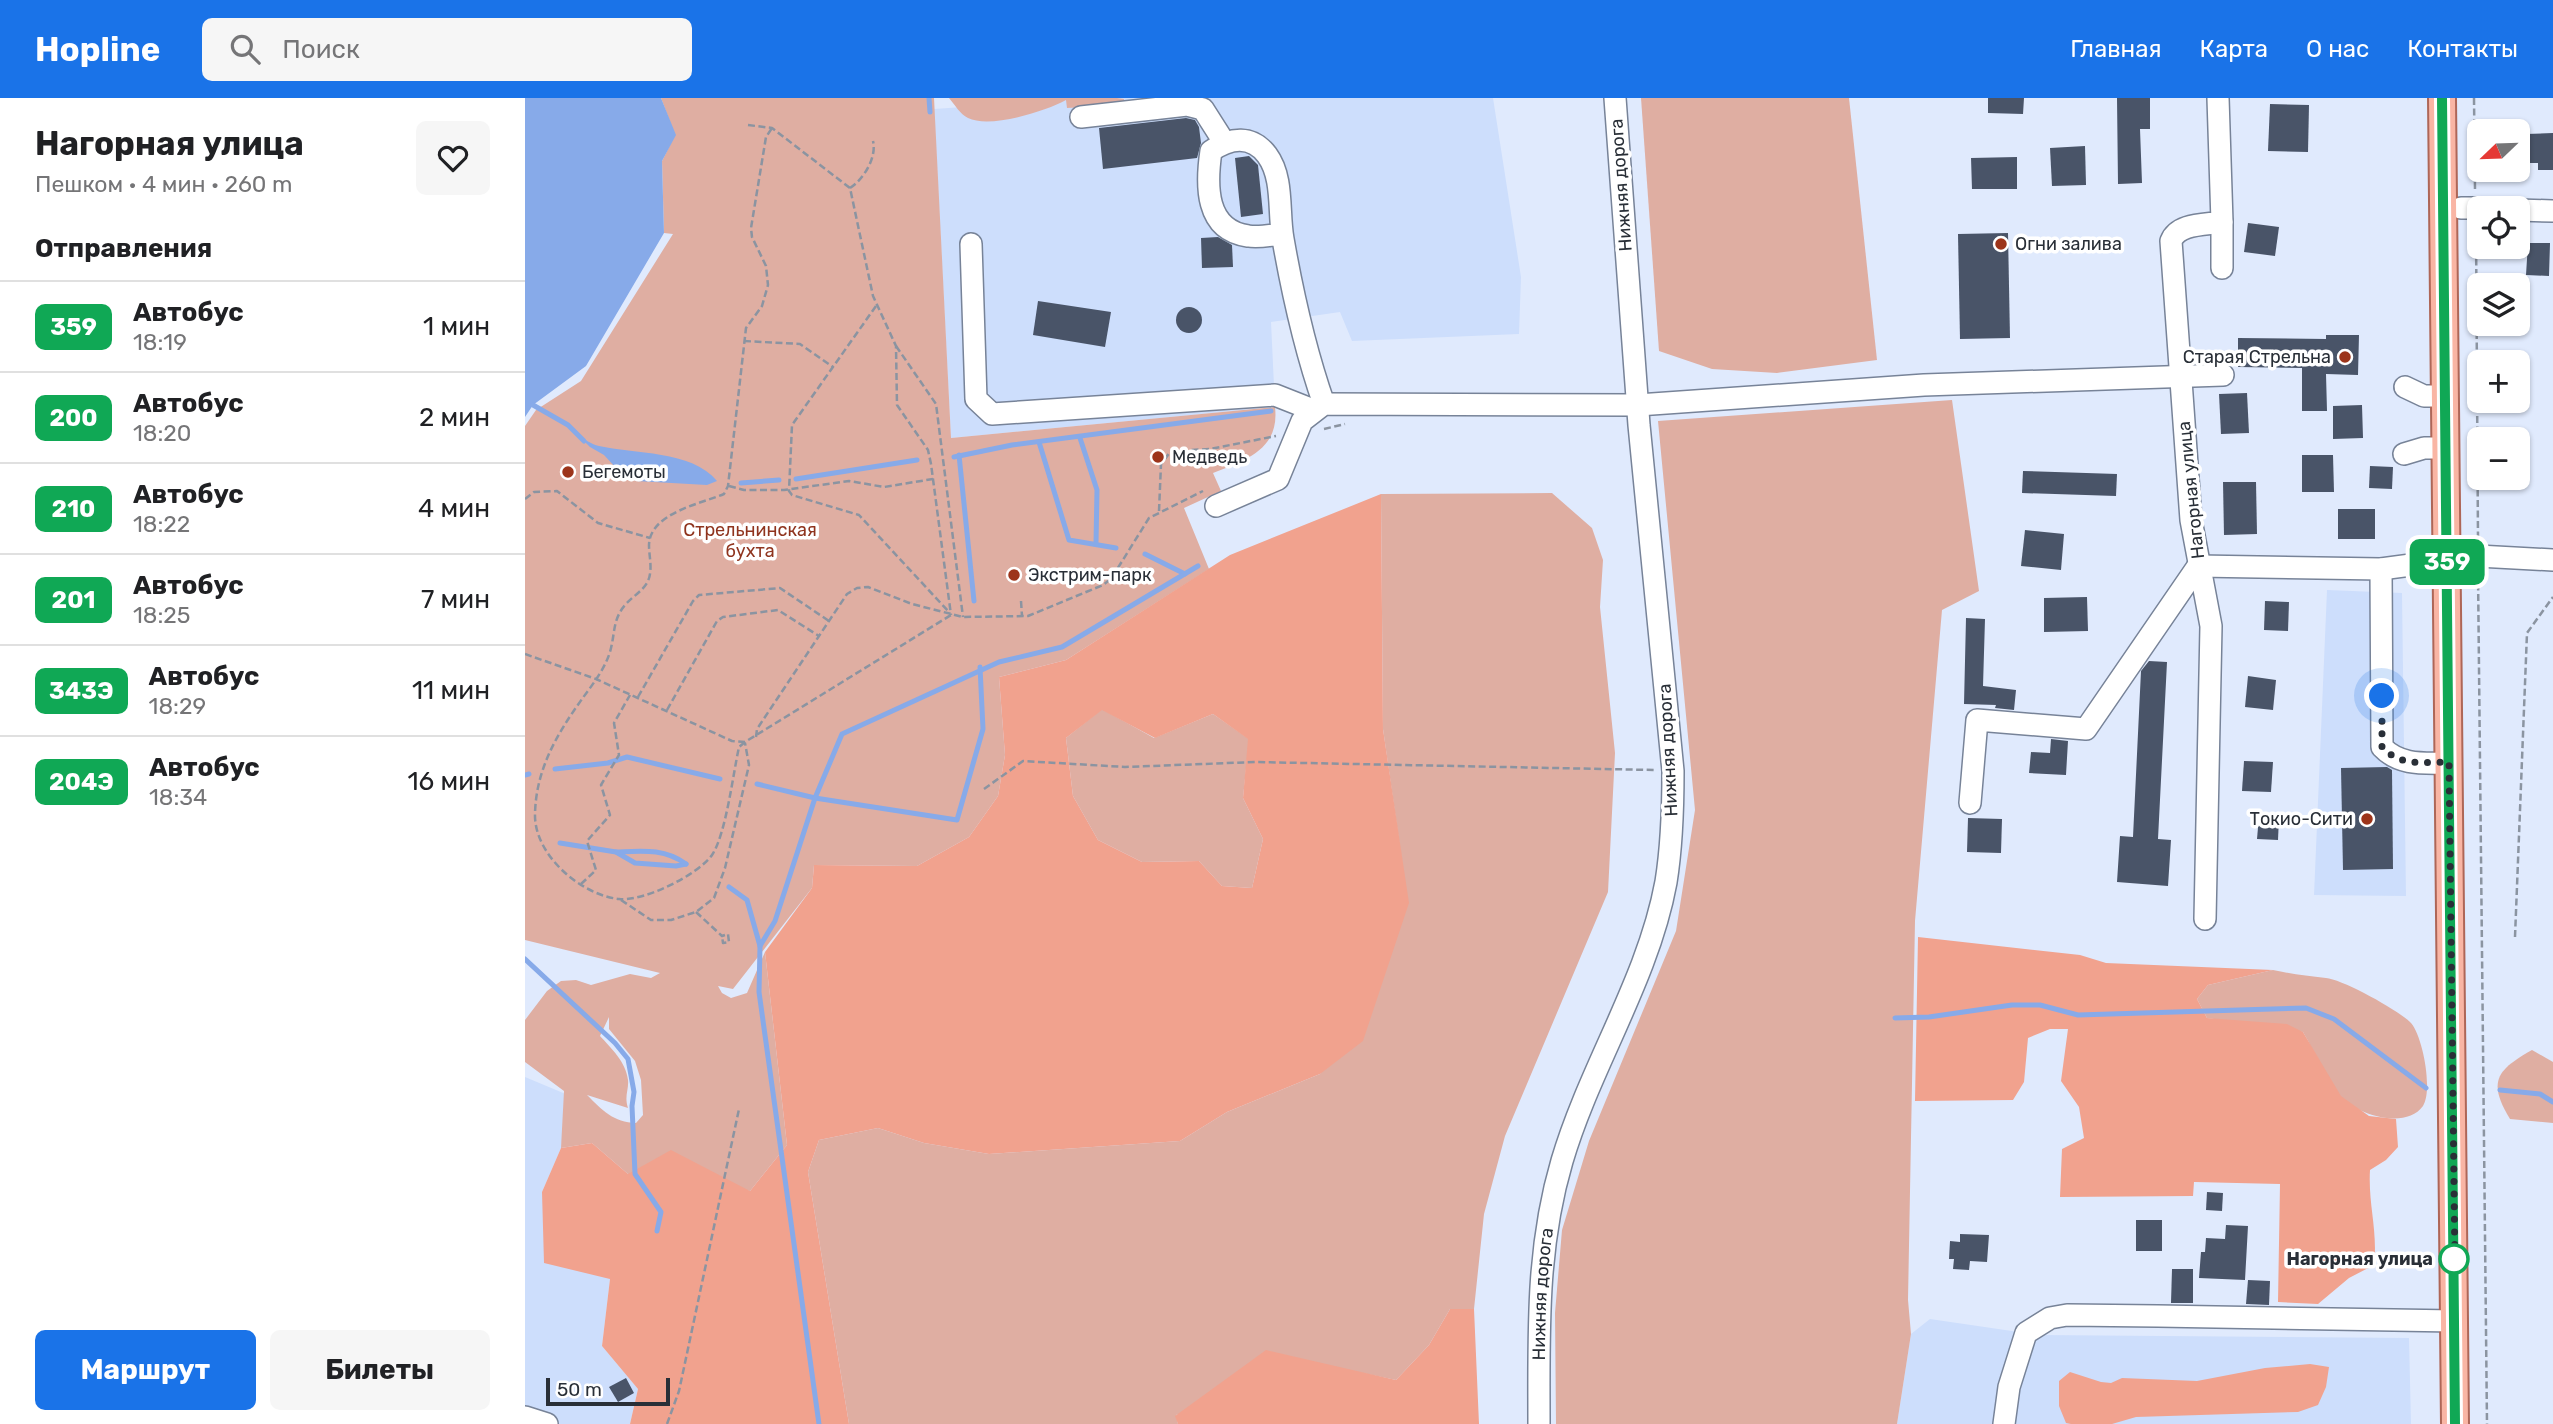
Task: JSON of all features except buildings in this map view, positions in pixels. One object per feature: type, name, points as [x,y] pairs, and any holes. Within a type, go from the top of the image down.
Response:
[{"type":"main road","points":[[2442,98],[2420,395],[2445,448],[2463,560],[2449,762],[2455,1424]]},
{"type":"main road","points":[[2460,98],[2471,196]]},
{"type":"main road","points":[[2471,259],[2463,560],[2472,1424]]},
{"type":"street","name":"Нижняя дорога","points":[[1539,1424],[1539,1286],[1546,1221],[1563,1158],[1648,946],[1665,883],[1673,821],[1673,771],[1638,405],[1615,98]]},
{"type":"street","points":[[2218,98],[2222,268]]},
{"type":"street","points":[[1081,117],[1187,104],[1203,109],[1224,142]]},
{"type":"street","points":[[1282,234],[1249,236],[1221,225],[1212,211],[1208,174],[1211,151],[1224,142],[1245,139],[1258,145],[1269,158],[1278,184],[1282,234],[1319,407]]},
{"type":"street","points":[[2530,210],[2553,211]]},
{"type":"street","name":"Нагорная улица","points":[[2205,919],[2211,626],[2191,520],[2171,241],[2174,233],[2182,229],[2222,222]]},
{"type":"street","points":[[971,244],[976,399],[992,414],[1275,395],[1319,407],[1638,405],[1924,385],[2181,374],[2223,375]]},
{"type":"street","points":[[1212,498],[1278,479],[1302,421],[1319,407]]},
{"type":"street","points":[[2404,454],[2424,448],[2445,448]]},
{"type":"street","points":[[1969,803],[1977,720],[2086,729],[2199,566],[2381,569],[2463,560],[2553,560]]},
{"type":"street","points":[[2381,569],[2382,747],[2392,757],[2404,762],[2449,762]]},
{"type":"street","points":[[2004,1424],[2009,1387],[2027,1333],[2040,1322],[2067,1315],[2455,1321]]},
{"type":"street","points":[[525,1417],[547,1424]]},
{"type":"path","points":[[2472,196],[2474,98]]},
{"type":"path","points":[[748,125],[772,128],[849,188],[876,306],[896,346],[936,404],[963,617]]},
{"type":"path","points":[[745,742],[749,765],[725,868],[714,898],[696,912],[671,920],[651,920],[621,900],[581,885],[551,856],[535,817],[543,764],[560,730],[596,679],[611,648],[616,619],[649,579],[650,538],[663,520],[724,494],[728,486],[746,328],[762,306],[768,285],[766,266],[752,237],[751,228],[766,137],[772,128]]},
{"type":"path","points":[[849,188],[872,159],[875,151],[873,141]]},
{"type":"path","points":[[2471,259],[2463,560],[2487,1424]]},
{"type":"path","points":[[876,306],[792,425],[789,488],[792,495],[859,515],[951,615]]},
{"type":"path","points":[[744,341],[800,344],[833,367]]},
{"type":"path","points":[[896,346],[897,405],[928,450],[951,615]]},
{"type":"path","points":[[1159,510],[1161,464],[1171,451],[1210,449],[1277,436],[1275,443]]},
{"type":"path","points":[[728,486],[744,490],[849,481],[884,487],[933,479]]},
{"type":"path","points":[[525,499],[534,492],[557,491],[598,523],[650,538]]},
{"type":"path","points":[[756,737],[757,729],[847,594],[862,587],[963,617],[1040,614],[1111,579],[1149,518],[1159,510],[1212,498]]},
{"type":"path","points":[[638,698],[693,601],[699,595],[780,588],[829,621]]},
{"type":"path","points":[[2515,937],[2527,633],[2553,597]]},
{"type":"path","points":[[1021,601],[1022,616]]},
{"type":"path","points":[[666,711],[717,621],[723,617],[778,610],[819,636]]},
{"type":"path","points":[[621,900],[673,884],[707,862],[718,843],[739,747],[951,615]]},
{"type":"path","points":[[525,654],[596,679],[732,741],[745,742]]},
{"type":"path","points":[[581,885],[596,870],[587,841],[610,815],[601,785],[619,755],[614,723],[630,695]]},
{"type":"path","points":[[984,789],[1023,761],[1125,767],[1255,762],[1664,770]]},
{"type":"path","points":[[696,912],[722,936]]},
{"type":"path","points":[[667,1424],[679,1391],[739,1109]]},
{"type":"shaded area","points":[[1117,98],[1493,98],[1521,277],[1519,334],[1352,341],[1340,312],[1271,322],[1275,407],[951,438],[934,109],[1067,100],[1067,108],[1124,100]]},
{"type":"shaded area","points":[[1381,494],[1383,729],[1409,903],[1363,1041],[1320,1074],[1227,1112],[1180,1141],[989,1154],[924,1143],[878,1128],[819,1140],[808,1172],[849,1424],[630,1424],[638,1389],[602,1346],[610,1279],[544,1263],[542,1192],[561,1148],[592,1143],[628,1174],[671,1150],[750,1191],[787,1145],[765,952],[812,888],[814,865],[917,866],[969,837],[998,796],[1005,755],[999,677],[1066,660],[1230,555]],"holes":[[[1102,710],[1155,738],[1213,714],[1248,739],[1243,798],[1263,839],[1252,888],[1222,886],[1199,861],[1142,862],[1098,840],[1073,796],[1066,738]]]},
{"type":"shaded area","points":[[2327,590],[2402,593],[2406,896],[2314,895]]},
{"type":"shaded area","points":[[1918,937],[2080,955],[2106,963],[2273,970],[2208,985],[2197,999],[2207,1018],[2287,1024],[2303,1032],[2341,1096],[2369,1116],[2396,1119],[2398,1147],[2386,1160],[2370,1170],[2374,1265],[2349,1278],[2318,1304],[2278,1302],[2280,1184],[2194,1182],[2193,1196],[2060,1197],[2062,1149],[2084,1138],[2079,1107],[2061,1081],[2068,1029],[2050,1029],[2028,1038],[2024,1082],[2013,1100],[1915,1101]]},
{"type":"shaded area","points":[[525,1077],[568,1095],[561,1148],[542,1192],[610,1279],[602,1346],[638,1389],[630,1424],[525,1424]]},
{"type":"shaded area","points":[[1450,1309],[1474,1309],[1479,1424],[1178,1424],[1175,1416],[1266,1350],[1396,1380],[1429,1345]]},
{"type":"shaded area","points":[[1930,1319],[2039,1335],[2409,1338],[2411,1424],[1897,1424],[1911,1334]]},
{"type":"shaded area","points":[[2310,1364],[2329,1367],[2326,1387],[2318,1405],[2298,1412],[2136,1417],[2112,1424],[2071,1424],[2066,1423],[2059,1406],[2059,1381],[2070,1372],[2111,1383],[2122,1378],[2197,1381],[2265,1368]]},
{"type":"green space","name":"Стрельнинская бухта","points":[[661,98],[934,98],[951,438],[1275,407],[1272,434],[1266,443],[1248,458],[1213,473],[1221,491],[1184,508],[1209,569],[1066,660],[999,677],[1005,755],[998,796],[969,837],[917,866],[814,865],[812,888],[733,989],[718,986],[722,993],[731,998],[747,993],[765,952],[787,1145],[750,1191],[628,1174],[592,1143],[561,1148],[564,1091],[525,1062],[525,1020],[547,991],[561,981],[576,980],[591,985],[630,974],[651,978],[660,973],[525,940],[525,426],[536,410],[581,381],[673,234],[664,233],[662,161],[675,135]],"holes":[[[609,1017],[609,1029],[635,1061],[641,1080],[643,1115],[636,1123],[615,1118],[587,1095],[628,1108],[627,1073],[600,1036]]]},
{"type":"green space","points":[[949,98],[1117,98],[1124,99],[1125,105],[1067,108],[1066,100],[1045,109],[1003,120],[978,121],[960,112]]},
{"type":"green space","points":[[1641,98],[1849,98],[1877,360],[1777,373],[1712,369],[1659,351]]},
{"type":"green space","points":[[1952,400],[1979,591],[1942,610],[1915,921],[1908,1300],[1911,1334],[1897,1424],[1556,1424],[1555,1313],[1562,1230],[1589,1141],[1676,931],[1695,810],[1658,421]]},
{"type":"green space","points":[[1552,493],[1592,528],[1603,560],[1600,607],[1615,753],[1608,892],[1505,1136],[1484,1214],[1474,1309],[1450,1309],[1429,1345],[1396,1380],[1348,1370],[1176,1415],[1178,1424],[849,1424],[808,1172],[819,1140],[878,1128],[924,1143],[989,1154],[1180,1141],[1227,1112],[1320,1074],[1408,903],[1383,729],[1381,494]]},
{"type":"green space","points":[[1102,709],[1154,738],[1213,714],[1249,739],[1243,798],[1263,839],[1252,888],[1222,886],[1199,861],[1142,862],[1098,840],[1073,796],[1066,738]]},
{"type":"green space","points":[[2273,970],[2334,980],[2383,1004],[2411,1023],[2419,1040],[2427,1076],[2423,1106],[2405,1117],[2370,1114],[2349,1104],[2335,1090],[2303,1032],[2207,1018],[2197,999],[2208,985]]},
{"type":"green space","points":[[2532,1050],[2553,1062],[2553,1123],[2510,1119],[2499,1095],[2499,1078],[2504,1071]]},
{"type":"water","points":[[525,98],[661,98],[676,135],[662,161],[664,233],[586,366],[533,405],[525,417]]},
{"type":"water","points":[[579,436],[599,446],[678,458],[706,471],[717,481],[707,485],[636,481],[617,469]]},
{"type":"waterway","points":[[929,98],[930,112]]},
{"type":"waterway","points":[[533,405],[568,425],[584,441]]},
{"type":"waterway","points":[[954,457],[1012,445],[1271,411]]},
{"type":"waterway","points":[[1080,438],[1097,490],[1096,543]]},
{"type":"waterway","points":[[1039,442],[1069,540],[1116,548]]},
{"type":"waterway","points":[[959,455],[974,601]]},
{"type":"waterway","points":[[796,479],[917,460]]},
{"type":"waterway","points":[[741,483],[779,480]]},
{"type":"waterway","points":[[1145,554],[1185,574]]},
{"type":"waterway","points":[[760,946],[775,921],[815,798],[842,734],[999,662],[1062,647],[1198,566]]},
{"type":"waterway","points":[[757,784],[815,798],[957,820],[983,729],[980,667]]},
{"type":"waterway","points":[[555,769],[608,763],[627,757],[720,779]]},
{"type":"waterway","points":[[525,775],[529,774]]},
{"type":"waterway","points":[[560,843],[616,852],[635,863],[676,866],[686,864]]},
{"type":"waterway","points":[[616,852],[661,853],[686,864]]},
{"type":"waterway","points":[[729,887],[747,900],[760,946],[759,992],[819,1424]]},
{"type":"waterway","points":[[525,959],[615,1043],[628,1059],[634,1092],[632,1106],[635,1174],[661,1212],[657,1231]]},
{"type":"waterway","points":[[1895,1018],[1929,1017],[2012,1005],[2040,1005],[2078,1015],[2306,1008],[2334,1019],[2426,1088]]},
{"type":"waterway","points":[[2500,1090],[2540,1094],[2553,1102]]},
{"type":"bus line","name":"359","points":[[2442,98],[2455,1424]]},
{"type":"place","name":"Огни залива","points":[[2001,244]]},
{"type":"place","name":"Старая Стрельна","points":[[2345,357]]},
{"type":"place","name":"Медведь","points":[[1158,457]]},
{"type":"place","name":"Бегемоты","points":[[568,472]]},
{"type":"place","name":"Экстрим-парк","points":[[1014,575]]},
{"type":"place","name":"Токио-Сити","points":[[2367,819]]},
{"type":"place","name":"Нагорная улица","points":[[2454,1259]]},
{"type":"route","points":[[2382,696],[2382,747],[2392,757],[2404,762],[2449,762],[2455,1270],[2454,1259]]}]
